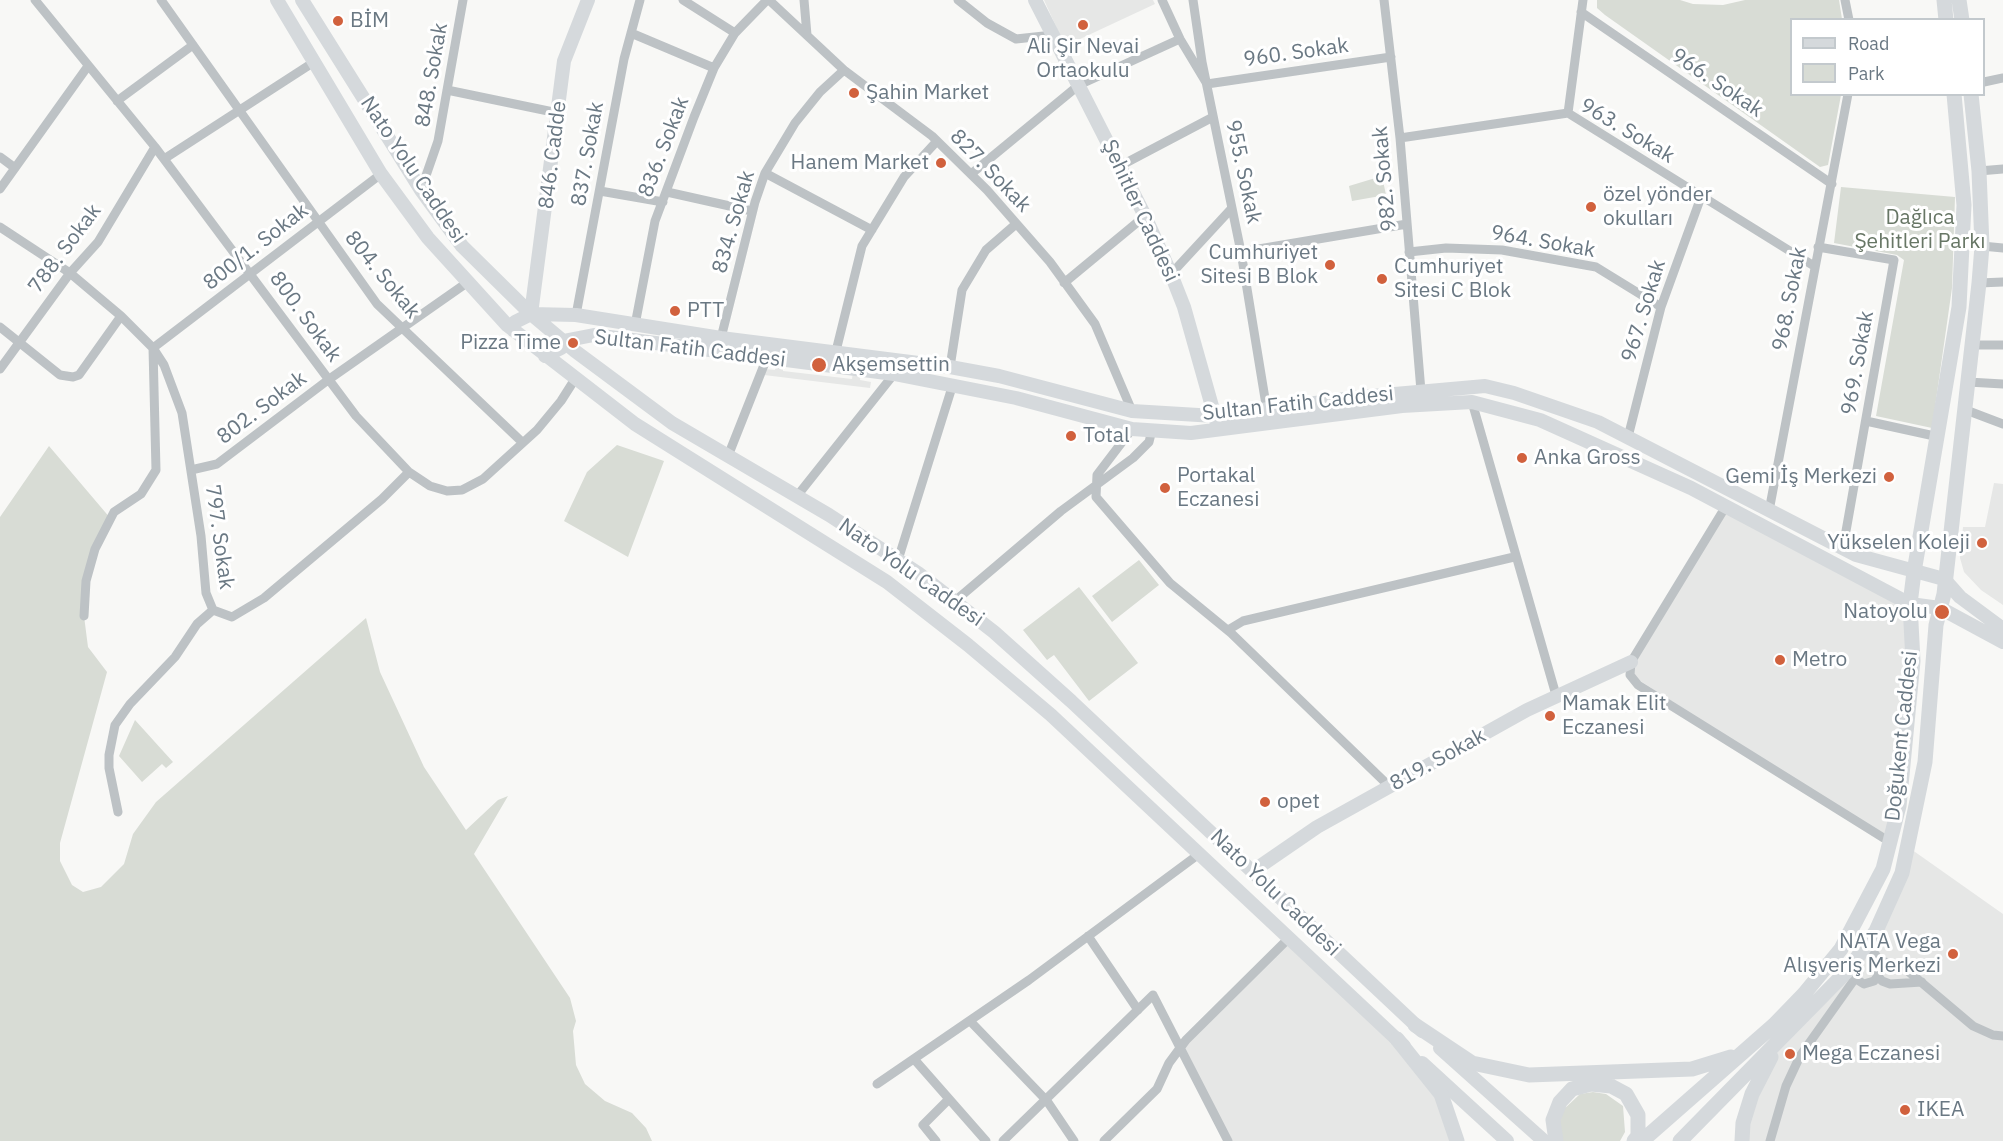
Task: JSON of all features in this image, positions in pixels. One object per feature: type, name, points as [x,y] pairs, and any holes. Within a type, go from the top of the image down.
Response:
[{"type":"main road","name":"Nato Yolu Caddesi","points":[[277,0],[381,174],[428,238],[513,330],[635,424],[887,582],[1051,715],[1507,1141]]},
{"type":"main road","name":"Nato Yolu Caddesi","points":[[302,0],[421,190],[462,246],[531,314],[672,423],[797,496],[898,560],[954,602],[1071,701],[1414,1025],[1544,1141]]},
{"type":"main road","name":"846. Cadde","points":[[531,314],[564,61],[588,0]]},
{"type":"main road","name":"Şehitler Caddesi","points":[[1035,0],[1145,216],[1171,274],[1184,307],[1219,432]]},
{"type":"main road","points":[[1944,0],[1946,18]]},
{"type":"main road","points":[[1959,0],[1962,18]]},
{"type":"main road","name":"Doğukent Caddesi","points":[[1642,1141],[1774,1025],[1804,994],[1841,949],[1883,869],[1899,806],[1913,661],[1910,604],[1914,572],[1939,437],[1959,307],[1964,205],[1954,96]]},
{"type":"main road","name":"Doğukent Caddesi","points":[[1680,1141],[1781,1039],[1851,976],[1862,950],[1876,931],[1902,873],[1925,762],[1940,608],[1966,410],[1979,283],[1982,246],[1979,171],[1971,96]]},
{"type":"main road","points":[[513,330],[515,322],[531,314]]},
{"type":"main road","name":"Sultan Fatih Caddesi","points":[[531,314],[576,315],[722,338],[950,367],[999,376],[1132,411],[1215,416],[1268,416],[1472,402],[1540,420],[1726,506],[1910,604],[1940,608],[2003,642]]},
{"type":"main road","name":"Sultan Fatih Caddesi","points":[[545,356],[561,348],[563,341],[594,335],[894,374],[953,384],[1132,429],[1191,434],[1219,432],[1268,416],[1421,391],[1485,386],[1514,393],[1598,422],[1856,555],[1944,579]]},
{"type":"main road","points":[[1944,579],[1960,597],[2003,629]]},
{"type":"main road","name":"819. Sokak","points":[[1253,871],[1317,827],[1556,695],[1631,662]]},
{"type":"main road","points":[[1414,1025],[1472,1063],[1530,1075],[1692,1070],[1718,1063],[1742,1052],[1774,1025]]},
{"type":"main road","points":[[1397,1039],[1441,1094],[1457,1141]]},
{"type":"main road","points":[[1742,1141],[1743,1123],[1752,1094],[1781,1039]]},
{"type":"main road","points":[[1556,1141],[1553,1133],[1553,1120],[1560,1102],[1572,1089],[1591,1084],[1611,1086],[1626,1094],[1638,1115],[1638,1136],[1634,1141]]},
{"type":"street","name":"800. Sokak","points":[[35,0],[155,147],[356,417],[409,472],[430,486],[447,491],[462,490],[483,478],[537,430],[561,401],[575,379]]},
{"type":"street","name":"804. Sokak","points":[[161,0],[317,223],[377,304],[522,442]]},
{"type":"street","name":"848. Sokak","points":[[421,190],[438,141],[463,0]]},
{"type":"street","name":"837. Sokak","points":[[576,315],[631,33],[640,0]]},
{"type":"street","points":[[683,0],[735,33]]},
{"type":"street","name":"836. Sokak","points":[[635,324],[655,221],[714,68],[735,33],[768,0]]},
{"type":"street","name":"827. Sokak","points":[[768,0],[844,70],[937,141],[971,174],[1016,224],[1095,324],[1132,411]]},
{"type":"street","points":[[804,0],[807,35]]},
{"type":"street","points":[[958,0],[987,23],[1016,39],[1053,35]]},
{"type":"street","points":[[1162,0],[1180,39],[1207,84]]},
{"type":"street","name":"955. Sokak","points":[[1193,0],[1207,84],[1241,252],[1268,416]]},
{"type":"street","name":"982. Sokak","points":[[1384,0],[1400,138],[1421,391]]},
{"type":"street","points":[[1568,113],[1583,0]]},
{"type":"street","points":[[1845,0],[1849,18]]},
{"type":"street","name":"966. Sokak","points":[[1581,12],[1832,184]]},
{"type":"street","points":[[631,33],[714,68]]},
{"type":"street","points":[[971,174],[1079,85],[1180,39]]},
{"type":"street","points":[[117,101],[193,45]]},
{"type":"street","name":"960. Sokak","points":[[1207,84],[1390,57]]},
{"type":"street","points":[[164,159],[314,62]]},
{"type":"street","points":[[0,189],[88,66]]},
{"type":"street","name":"834. Sokak","points":[[722,338],[752,211],[765,173],[795,123],[820,92],[844,70]]},
{"type":"street","points":[[1985,82],[2003,78]]},
{"type":"street","points":[[447,90],[558,113]]},
{"type":"street","name":"968. Sokak","points":[[1769,511],[1848,96]]},
{"type":"street","name":"963. Sokak","points":[[1400,138],[1568,113],[1814,266]]},
{"type":"street","points":[[1120,166],[1214,117]]},
{"type":"street","points":[[836,351],[862,246],[904,177],[937,141]]},
{"type":"street","name":"788. Sokak","points":[[0,369],[19,339],[70,273],[98,242],[155,147]]},
{"type":"street","points":[[0,157],[15,168]]},
{"type":"street","points":[[1979,171],[2003,170]]},
{"type":"street","points":[[765,173],[872,230]]},
{"type":"street","name":"800/1. Sokak","points":[[153,348],[381,174]]},
{"type":"street","points":[[600,191],[663,202]]},
{"type":"street","points":[[667,192],[752,211]]},
{"type":"street","name":"967. Sokak","points":[[1628,437],[1661,307],[1701,197]]},
{"type":"street","points":[[1171,274],[1232,208]]},
{"type":"street","points":[[1064,283],[1145,216]]},
{"type":"street","points":[[950,367],[962,290],[986,250],[1016,224]]},
{"type":"street","points":[[1241,252],[1407,224]]},
{"type":"street","name":"797. Sokak","points":[[0,227],[70,273],[121,316],[153,348],[164,365],[182,413],[201,536],[206,592],[213,610],[232,617],[264,598],[382,499],[409,472]]},
{"type":"street","points":[[1982,246],[2003,248]]},
{"type":"street","name":"969. Sokak","points":[[1818,247],[1894,260],[1843,548]]},
{"type":"street","name":"964. Sokak","points":[[1409,252],[1446,248],[1502,250],[1596,267],[1661,307]]},
{"type":"street","name":"802. Sokak","points":[[190,470],[217,464],[328,380],[468,282]]},
{"type":"street","points":[[1979,283],[2003,282]]},
{"type":"street","points":[[0,327],[19,339],[60,375],[73,377],[79,375],[121,316]]},
{"type":"street","points":[[728,456],[772,344]]},
{"type":"street","points":[[1973,345],[2003,345]]},
{"type":"street","points":[[84,616],[86,581],[95,549],[114,512],[141,494],[156,470],[153,348]]},
{"type":"street","points":[[797,496],[894,374]]},
{"type":"street","points":[[1968,382],[2003,384]]},
{"type":"street","points":[[898,560],[953,384]]},
{"type":"street","points":[[1472,402],[1514,557],[1556,695]]},
{"type":"street","points":[[1966,410],[2003,424]]},
{"type":"street","points":[[1866,421],[1939,437]]},
{"type":"street","points":[[1132,429],[1098,475],[1095,486],[1096,497],[1170,583],[1228,630],[1390,787]]},
{"type":"street","points":[[954,602],[1052,518],[1133,458],[1149,442],[1152,430]]},
{"type":"street","points":[[1726,506],[1631,662],[1630,675],[1638,685],[1890,842]]},
{"type":"street","points":[[1228,630],[1243,621],[1514,557]]},
{"type":"street","points":[[118,812],[109,755],[115,725],[130,704],[175,657],[197,624],[213,610]]},
{"type":"street","points":[[877,1084],[970,1021],[1199,854]]},
{"type":"street","points":[[1088,936],[1138,1010]]},
{"type":"street","points":[[1104,1141],[1157,1089],[1180,1046],[1289,938]]},
{"type":"street","points":[[1862,950],[1875,954],[1880,961],[1902,966],[1973,1026],[1993,1035],[2003,1036]]},
{"type":"street","points":[[1770,1141],[1786,1086],[1800,1056],[1851,976],[1864,984],[1874,981],[1878,976],[1880,961]]},
{"type":"street","points":[[1878,976],[1882,981],[1890,984],[1922,982]]},
{"type":"street","points":[[1004,1141],[1153,995],[1228,1141]]},
{"type":"street","points":[[970,1021],[1047,1101],[1074,1141]]},
{"type":"street","points":[[914,1059],[986,1141]]},
{"type":"street","points":[[936,1141],[923,1125],[949,1100]]},
{"type":"shaded area","name":"Ali Şir Nevai Ortaokulu","points":[[1044,0],[1153,0],[1155,4],[1065,46]]},
{"type":"shaded area","points":[[769,338],[874,351],[874,356],[863,355],[860,380],[871,382],[870,388],[764,375],[765,369],[775,370],[776,362],[766,363],[761,358],[766,351],[777,354],[778,345],[768,344]],"holes":[[[785,346],[855,354],[854,363],[848,363],[847,370],[853,371],[852,379],[783,371],[783,363],[792,364],[793,357],[784,356]]]},
{"type":"shaded area","name":"Yükselen Koleji","points":[[1994,483],[2003,484],[2003,605],[1981,590],[1964,572],[1960,558],[1963,527],[1985,527]]},
{"type":"shaded area","points":[[1726,506],[1910,604],[1913,661],[1890,842],[1631,675],[1631,662]]},
{"type":"shaded area","points":[[1908,847],[2003,914],[2003,1141],[1742,1141],[1743,1123],[1781,1039],[1876,931]]},
{"type":"shaded area","points":[[1289,938],[1426,1074],[1457,1141],[1228,1141],[1180,1046]]},
{"type":"green space","points":[[1597,0],[1680,0],[1693,4],[1723,5],[1745,0],[1839,0],[1842,18],[1790,18],[1790,96],[1841,96],[1828,165],[1820,167],[1597,8]]},
{"type":"green space","points":[[1382,176],[1386,195],[1352,201],[1349,186]]},
{"type":"green space","name":"Dağlıca Şehitleri Parkı","points":[[1841,187],[1955,197],[1952,288],[1932,428],[1876,416],[1904,260],[1897,255],[1834,243]]},
{"type":"green space","points":[[617,445],[664,461],[628,557],[564,521],[587,472]]},
{"type":"green space","points":[[49,446],[111,519],[95,549],[84,616],[88,647],[107,672],[60,843],[60,861],[72,885],[83,892],[101,887],[124,864],[133,834],[156,802],[366,618],[380,672],[424,767],[466,830],[498,800],[508,796],[474,854],[570,998],[576,1021],[573,1031],[576,1065],[585,1084],[605,1101],[632,1113],[646,1128],[652,1141],[0,1141],[0,517]]},
{"type":"green space","points":[[1139,560],[1159,585],[1112,622],[1092,596]]},
{"type":"green space","points":[[1079,587],[1138,663],[1089,701],[1054,655],[1047,660],[1023,630]]},
{"type":"green space","points":[[135,720],[173,762],[166,768],[162,764],[142,782],[119,756]]},
{"type":"green space","points":[[1593,1092],[1606,1094],[1623,1106],[1625,1132],[1620,1141],[1561,1141],[1558,1120],[1563,1110],[1580,1094]]},
{"type":"place","name":"BİM","points":[[338,21]]},
{"type":"place","name":"Ali Şir Nevai Ortaokulu","points":[[1083,25]]},
{"type":"place","name":"Şahin Market","points":[[854,93]]},
{"type":"place","name":"Hanem Market","points":[[941,163]]},
{"type":"place","name":"özel yönder okulları","points":[[1591,207]]},
{"type":"place","name":"Cumhuriyet Sitesi B Blok","points":[[1330,265]]},
{"type":"place","name":"Cumhuriyet Sitesi C Blok","points":[[1382,279]]},
{"type":"place","name":"PTT","points":[[675,311]]},
{"type":"place","name":"Pizza Time","points":[[573,343]]},
{"type":"place","name":"Akşemsettin","points":[[819,365]]},
{"type":"place","name":"Total","points":[[1071,436]]},
{"type":"place","name":"Anka Gross","points":[[1522,458]]},
{"type":"place","name":"Gemi İş Merkezi","points":[[1889,477]]},
{"type":"place","name":"Portakal Eczanesi","points":[[1165,488]]},
{"type":"place","name":"Yükselen Koleji","points":[[1982,543]]},
{"type":"place","name":"Natoyolu","points":[[1942,612]]},
{"type":"place","name":"Metro","points":[[1780,660]]},
{"type":"place","name":"Mamak Elit Eczanesi","points":[[1550,716]]},
{"type":"place","name":"opet","points":[[1265,802]]},
{"type":"place","name":"NATA Vega Alışveriş Merkezi","points":[[1953,954]]},
{"type":"place","name":"Mega Eczanesi","points":[[1790,1054]]},
{"type":"place","name":"IKEA","points":[[1905,1110]]}]
